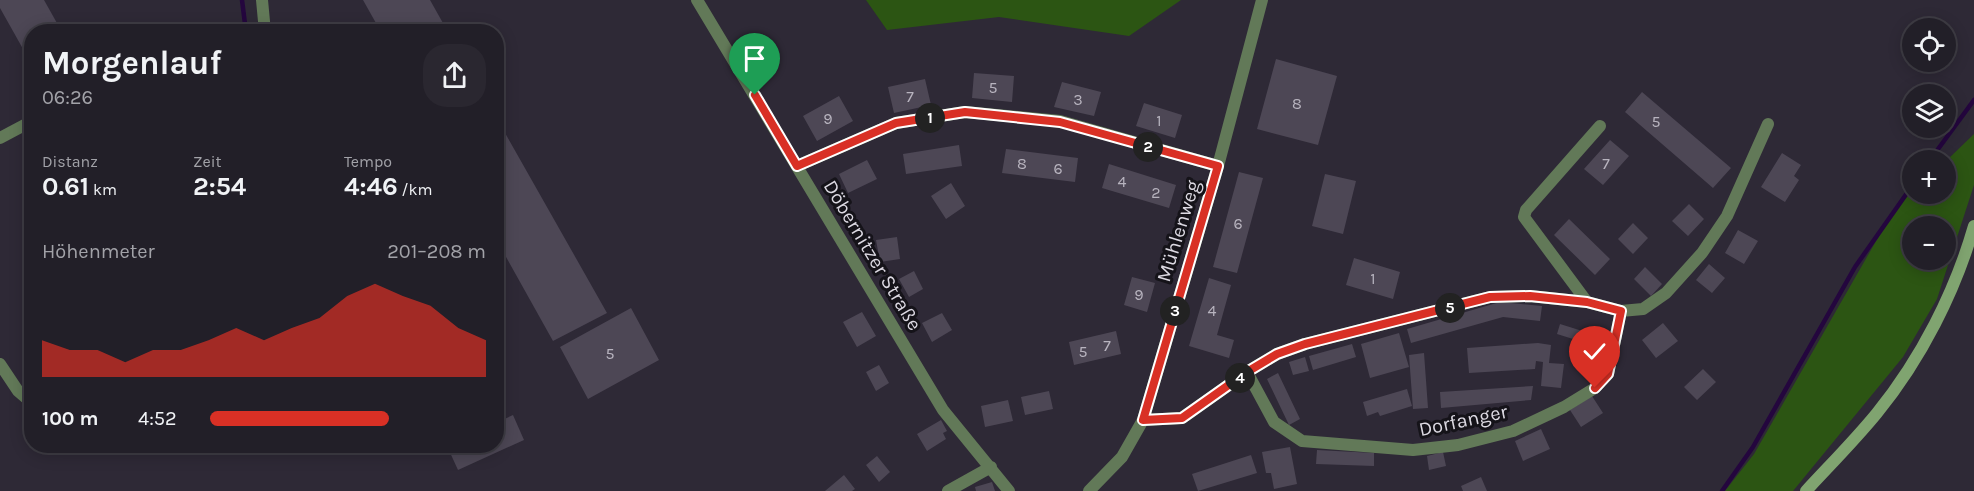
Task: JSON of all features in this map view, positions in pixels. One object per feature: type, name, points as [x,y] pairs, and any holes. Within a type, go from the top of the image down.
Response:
[{"type":"main road","points":[[1806,491],[1876,414],[1904,375],[1947,298],[1974,226]]},
{"type":"street","points":[[262,0],[264,24]]},
{"type":"street","name":"Döbernitzer Straße","points":[[697,0],[943,410],[1009,491]]},
{"type":"street","name":"Mühlenweg","points":[[1089,491],[1122,457],[1143,420],[1218,166],[1262,0]]},
{"type":"street","points":[[797,166],[896,123],[965,112],[1060,122],[1218,166]]},
{"type":"street","points":[[1143,420],[1182,418],[1247,372],[1277,354],[1305,344],[1490,297],[1530,296],[1587,302],[1621,311],[1643,309],[1666,293],[1702,253],[1727,216],[1768,124]]},
{"type":"street","points":[[0,138],[24,125]]},
{"type":"street","points":[[1587,302],[1524,217],[1526,210],[1600,126]]},
{"type":"street","name":"Dorfanger","points":[[1247,372],[1274,422],[1302,441],[1413,450],[1458,445],[1513,431],[1564,407],[1595,388],[1608,374],[1621,311]]},
{"type":"street","points":[[0,364],[24,396]]},
{"type":"street","points":[[948,491],[991,467]]},
{"type":"green space","points":[[866,0],[1181,0],[1129,36],[999,17],[887,30]]},
{"type":"green space","points":[[1974,134],[1974,185],[1956,240],[1956,216],[1902,216],[1902,270],[1946,270],[1937,299],[1903,357],[1793,491],[1725,491],[1754,454],[1895,208],[1902,201],[1902,204],[1956,204],[1956,151]]},
{"type":"building","points":[[0,0],[44,0],[58,24],[24,24],[24,51],[0,8]]},
{"type":"building","points":[[363,0],[430,0],[444,24],[376,24]]},
{"type":"building","points":[[1276,59],[1337,76],[1318,145],[1257,129]]},
{"type":"building","points":[[974,73],[1014,76],[1012,102],[972,98]]},
{"type":"building","points":[[925,79],[931,105],[894,113],[888,87]]},
{"type":"building","points":[[1062,82],[1101,92],[1094,116],[1054,107]]},
{"type":"building","points":[[1642,92],[1731,168],[1713,188],[1625,112]]},
{"type":"building","points":[[839,96],[853,121],[817,141],[803,116]]},
{"type":"building","points":[[1144,103],[1182,115],[1175,138],[1136,126]]},
{"type":"building","points":[[504,131],[607,313],[553,341],[504,253]]},
{"type":"building","points":[[1610,140],[1629,156],[1603,185],[1584,169]]},
{"type":"building","points":[[959,145],[962,166],[906,174],[903,154]]},
{"type":"building","points":[[1006,149],[1078,158],[1075,182],[1002,173]]},
{"type":"building","points":[[1782,153],[1801,165],[1794,176],[1799,180],[1785,202],[1761,187]]},
{"type":"building","points":[[867,160],[877,179],[848,193],[839,174]]},
{"type":"building","points":[[1109,164],[1176,185],[1169,208],[1102,188]]},
{"type":"building","points":[[1239,172],[1263,178],[1237,273],[1213,267]]},
{"type":"building","points":[[1325,174],[1356,181],[1343,234],[1312,226]]},
{"type":"building","points":[[951,183],[965,206],[946,219],[931,196]]},
{"type":"building","points":[[1689,204],[1704,219],[1688,236],[1672,221]]},
{"type":"building","points":[[1569,219],[1610,259],[1595,275],[1554,235]]},
{"type":"building","points":[[1633,223],[1648,238],[1633,254],[1618,239]]},
{"type":"building","points":[[1738,230],[1758,241],[1744,264],[1725,253]]},
{"type":"building","points":[[897,237],[900,259],[880,262],[876,240]]},
{"type":"building","points":[[1354,258],[1400,272],[1393,299],[1346,285]]},
{"type":"building","points":[[1709,264],[1725,278],[1712,293],[1696,280]]},
{"type":"building","points":[[1645,267],[1662,284],[1651,296],[1634,279]]},
{"type":"building","points":[[914,271],[923,289],[909,297],[899,279]]},
{"type":"building","points":[[1132,277],[1155,283],[1147,312],[1124,305]]},
{"type":"building","points":[[1209,278],[1231,285],[1217,335],[1234,340],[1229,358],[1189,346]]},
{"type":"building","points":[[1500,302],[1542,306],[1540,321],[1503,317],[1411,343],[1407,329]]},
{"type":"building","points":[[631,308],[659,360],[588,399],[560,347]]},
{"type":"building","points":[[862,312],[876,336],[857,347],[843,322]]},
{"type":"building","points":[[942,313],[952,330],[932,342],[922,323]]},
{"type":"building","points":[[1663,323],[1678,341],[1656,358],[1642,340]]},
{"type":"building","points":[[1560,324],[1592,334],[1589,344],[1557,334]]},
{"type":"building","points":[[1116,331],[1121,354],[1074,365],[1069,342]]},
{"type":"building","points":[[1399,333],[1409,367],[1370,378],[1361,344]]},
{"type":"building","points":[[1538,343],[1551,345],[1549,363],[1564,364],[1561,388],[1541,386],[1543,362],[1536,361],[1535,369],[1469,373],[1467,348]]},
{"type":"building","points":[[1352,344],[1356,357],[1313,370],[1309,356]]},
{"type":"building","points":[[1424,353],[1428,408],[1413,409],[1409,355]]},
{"type":"building","points":[[1305,357],[1309,371],[1293,375],[1289,362]]},
{"type":"building","points":[[879,365],[889,383],[876,391],[866,372]]},
{"type":"building","points":[[1703,369],[1716,382],[1697,400],[1684,387]]},
{"type":"building","points":[[1278,373],[1300,419],[1289,425],[1267,379]]},
{"type":"building","points":[[1533,386],[1531,400],[1441,408],[1440,392]]},
{"type":"building","points":[[1407,389],[1412,406],[1380,416],[1378,412],[1367,416],[1363,402]]},
{"type":"building","points":[[1049,391],[1053,409],[1025,415],[1021,397]]},
{"type":"building","points":[[1592,396],[1603,413],[1581,427],[1570,410]]},
{"type":"building","points":[[1008,400],[1013,421],[985,427],[981,406]]},
{"type":"building","points":[[513,415],[524,440],[504,449],[504,419]]},
{"type":"building","points":[[941,420],[947,431],[943,433],[946,439],[927,451],[917,434]]},
{"type":"building","points":[[1541,429],[1550,449],[1523,461],[1515,441]]},
{"type":"building","points":[[1290,447],[1297,484],[1274,489],[1271,473],[1266,473],[1262,452]]},
{"type":"building","points":[[1317,450],[1374,453],[1374,466],[1316,464]]},
{"type":"building","points":[[1443,452],[1446,466],[1429,470],[1427,456]]},
{"type":"building","points":[[450,453],[495,453],[458,470]]},
{"type":"building","points":[[1251,455],[1257,473],[1198,491],[1192,474]]},
{"type":"building","points":[[877,456],[890,472],[879,482],[866,465]]},
{"type":"building","points":[[844,475],[855,489],[825,491]]},
{"type":"building","points":[[1481,477],[1487,491],[1463,491],[1461,486]]},
{"type":"building","points":[[992,482],[995,491],[976,491],[975,487]]},
{"type":"waterway","points":[[242,0],[245,24]]},
{"type":"waterway","points":[[1937,150],[1974,100]]},
{"type":"waterway","points":[[1722,491],[1753,447],[1855,267],[1902,200]]},
{"type":"route","points":[[755,95],[797,166],[896,123],[965,112],[1025,116],[1060,122],[1218,166],[1143,420],[1168,421],[1182,418],[1210,401],[1247,372],[1277,354],[1305,344],[1490,297],[1530,296],[1587,302],[1621,311],[1608,374],[1595,388]]}]
